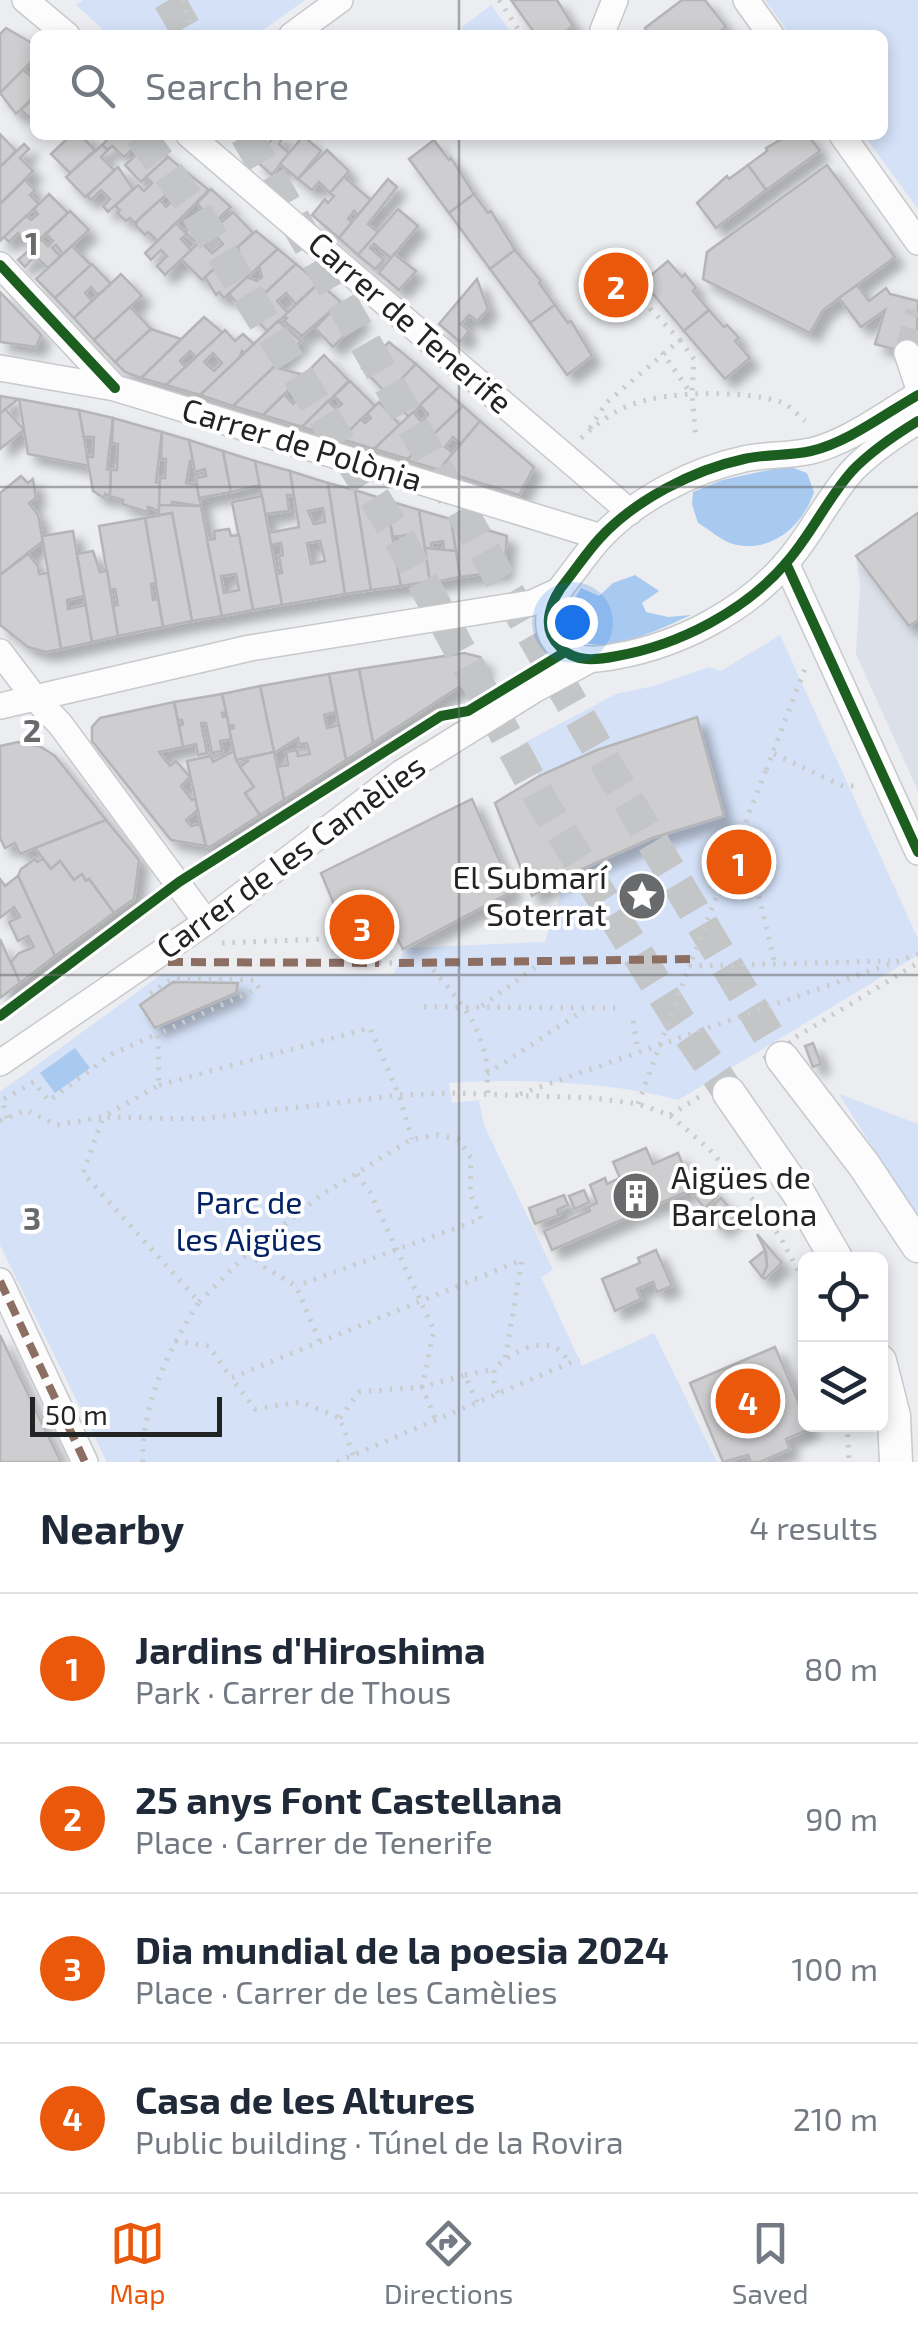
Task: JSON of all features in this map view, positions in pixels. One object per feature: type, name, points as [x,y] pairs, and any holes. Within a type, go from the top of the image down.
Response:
[{"type":"main road","points":[[784,1051],[918,1246]]},
{"type":"main road","points":[[729,1092],[799,1194],[832,1252]]},
{"type":"main road","points":[[888,1392],[894,1416],[896,1462]]},
{"type":"street","points":[[299,30],[340,0]]},
{"type":"street","points":[[603,30],[615,0]]},
{"type":"street","points":[[746,0],[767,30]]},
{"type":"street","points":[[25,2],[61,30]]},
{"type":"street","name":"Carrer de Tenerife","points":[[196,140],[630,512]]},
{"type":"street","points":[[846,140],[918,242]]},
{"type":"street","points":[[0,265],[115,388]]},
{"type":"street","points":[[907,353],[918,386]]},
{"type":"street","name":"Carrer de Polònia","points":[[0,368],[115,388],[601,537]]},
{"type":"street","points":[[588,661],[566,652],[552,638],[549,619],[556,592],[601,537],[630,512],[692,477],[739,460],[813,451],[918,395]]},
{"type":"street","name":"Carrer de les Camèlies","points":[[0,1063],[209,933],[401,773],[588,661],[622,655],[692,632],[759,589],[786,564],[866,457],[918,420]]},
{"type":"street","points":[[813,451],[830,484],[819,516]]},
{"type":"street","points":[[786,564],[918,852]]},
{"type":"street","points":[[0,706],[242,649],[532,602],[556,592]]},
{"type":"street","points":[[0,652],[60,724],[209,933]]},
{"type":"street","points":[[0,1281],[85,1462]]},
{"type":"path","points":[[183,0],[192,30]]},
{"type":"path","points":[[499,0],[519,30]]},
{"type":"path","points":[[634,293],[694,359],[696,440]]},
{"type":"path","points":[[585,434],[606,403],[680,340]]},
{"type":"path","points":[[662,352],[692,394]]},
{"type":"path","points":[[571,446],[606,417],[634,404],[692,394],[727,394],[783,403],[805,422]]},
{"type":"path","points":[[638,1104],[810,655]]},
{"type":"path","points":[[772,753],[843,786],[864,786]]},
{"type":"path","points":[[747,846],[775,964]]},
{"type":"path","points":[[209,933],[351,938],[388,930]]},
{"type":"path","points":[[516,1095],[918,954]]},
{"type":"path","points":[[479,1008],[545,960]]},
{"type":"path","points":[[691,963],[898,961]]},
{"type":"path","points":[[426,962],[465,1008],[485,1055],[488,1094]]},
{"type":"path","points":[[380,963],[399,963]]},
{"type":"path","points":[[784,1051],[918,963]]},
{"type":"path","points":[[136,1003],[172,980],[255,980],[259,988],[110,1055],[49,1101],[34,1082],[2,1100],[4,1119],[26,1110],[57,1125],[103,1117],[201,1119],[450,1092],[593,1098],[638,1104],[670,1115],[710,1150],[753,1200],[798,1271]]},
{"type":"path","points":[[424,1008],[621,1008]]},
{"type":"path","points":[[487,1074],[586,1008]]},
{"type":"path","points":[[633,1021],[638,1052]]},
{"type":"path","points":[[199,1302],[83,1172],[103,1117],[159,1085],[370,1028],[399,1095],[412,1139]]},
{"type":"path","points":[[158,1034],[159,1085]]},
{"type":"path","points":[[670,1115],[686,1105]]},
{"type":"path","points":[[143,1462],[142,1442],[156,1386],[174,1341],[199,1302],[250,1252],[321,1196],[412,1139],[438,1135],[459,1140],[471,1158],[470,1192],[481,1219],[296,1286]]},
{"type":"path","points":[[357,1174],[370,1192],[434,1330],[422,1387],[436,1420]]},
{"type":"path","points":[[250,1252],[264,1268],[296,1286],[320,1342]]},
{"type":"path","points":[[230,1378],[522,1260],[504,1359]]},
{"type":"path","points":[[174,1341],[209,1346],[255,1409],[301,1402],[340,1418],[353,1455]]},
{"type":"path","points":[[340,1418],[359,1392],[422,1387],[494,1368],[527,1348],[551,1344],[564,1352],[569,1363]]},
{"type":"path","points":[[338,1462],[579,1359]]},
{"type":"path","points":[[494,1368],[498,1393]]},
{"type":"path","points":[[465,1375],[477,1402]]},
{"type":"path","points":[[847,1432],[849,1462]]},
{"type":"shaded area","points":[[856,556],[909,626],[918,620],[918,791],[856,654],[860,585]]},
{"type":"green space","points":[[83,0],[305,0],[263,30],[104,30],[76,5]]},
{"type":"green space","points":[[765,0],[918,0],[918,209],[868,140],[888,140],[888,30],[786,30]]},
{"type":"green space","points":[[491,5],[509,30],[462,30]]},
{"type":"green space","name":"Parc de les Aigües","points":[[780,635],[918,939],[918,955],[678,1100],[625,1089],[564,1083],[449,1083],[452,1103],[479,1100],[484,1125],[553,1270],[541,1277],[582,1366],[654,1333],[717,1462],[107,1462],[0,1245],[0,1092],[162,974],[394,974],[405,948],[545,942],[566,878],[584,868],[697,718],[597,750],[539,776],[520,745],[616,694],[709,667],[721,671]]},
{"type":"green space","points":[[839,1094],[918,1124],[918,1219]]},
{"type":"water","points":[[788,466],[807,473],[814,492],[802,516],[784,534],[760,545],[747,546],[728,542],[698,523],[693,492],[722,480]]},
{"type":"water","points":[[635,575],[659,591],[642,603],[646,612],[668,617],[691,615],[620,642],[601,645],[584,642],[571,634],[563,619],[581,588],[599,596],[613,583]]},
{"type":"water","points":[[75,1048],[90,1068],[55,1093],[40,1073]]},
{"type":"building","points":[[511,0],[557,0],[573,26],[568,30],[532,30]]},
{"type":"building","points":[[682,0],[705,0],[726,27],[722,30],[645,28]]},
{"type":"building","points":[[6,28],[30,42],[30,63],[0,93],[0,34]]},
{"type":"building","points":[[23,70],[30,75],[30,101],[16,114],[0,93]]},
{"type":"building","points":[[30,101],[30,118],[21,110]]},
{"type":"building","points":[[0,134],[16,151],[1,166],[0,165]]},
{"type":"building","points":[[66,140],[85,140],[95,150],[70,173],[51,154]]},
{"type":"building","points":[[107,140],[142,140],[124,157],[112,146],[108,150],[102,145]]},
{"type":"building","points":[[271,140],[282,140],[279,144],[289,153],[272,175],[255,160]]},
{"type":"building","points":[[300,140],[308,140],[321,151],[298,179],[280,164]]},
{"type":"building","points":[[434,140],[474,194],[449,213],[409,159]]},
{"type":"building","points":[[780,140],[812,140],[820,151],[766,190],[748,165]]},
{"type":"building","points":[[150,142],[168,157],[141,182],[125,165]]},
{"type":"building","points":[[24,144],[29,149],[20,158],[33,171],[0,204],[0,167]]},
{"type":"building","points":[[102,145],[108,150],[101,157],[115,171],[85,197],[66,177]]},
{"type":"building","points":[[327,150],[349,171],[330,193],[319,182],[312,190],[298,179]]},
{"type":"building","points":[[168,157],[189,174],[135,223],[130,218],[126,221],[115,206],[138,185],[144,191],[152,183],[146,177]]},
{"type":"building","points":[[748,165],[766,190],[716,228],[697,203],[727,176],[729,179]]},
{"type":"building","points":[[827,165],[895,257],[823,310],[810,333],[703,279],[707,252]]},
{"type":"building","points":[[118,167],[133,189],[108,212],[103,206],[110,199],[101,190],[91,200],[87,196]]},
{"type":"building","points":[[189,174],[209,190],[158,241],[148,232],[145,235],[136,226],[137,221],[160,200],[166,207],[174,199],[169,193]]},
{"type":"building","points":[[344,177],[371,200],[358,215],[354,211],[348,219],[352,222],[339,238],[312,215],[325,199],[328,203],[334,196],[330,193]]},
{"type":"building","points":[[388,179],[397,187],[368,224],[378,232],[358,255],[339,238]]},
{"type":"building","points":[[25,180],[35,190],[30,195],[39,204],[0,241],[0,204]]},
{"type":"building","points":[[211,189],[231,207],[194,241],[185,232],[198,219],[203,224],[209,218],[197,203]]},
{"type":"building","points":[[49,194],[68,213],[31,247],[18,233],[9,242],[4,237],[26,216],[31,220],[38,214],[34,209]]},
{"type":"building","points":[[474,194],[488,213],[491,211],[515,250],[490,269],[449,213]]},
{"type":"building","points":[[398,209],[418,226],[391,258],[374,244],[370,248],[384,260],[375,269],[358,255]]},
{"type":"building","points":[[70,211],[89,230],[63,254],[56,245],[52,248],[60,256],[48,268],[35,256],[25,267],[18,260],[41,239],[48,246],[53,241],[46,234]]},
{"type":"building","points":[[233,212],[253,233],[202,280],[181,259]],"holes":[[[215,235],[223,244],[212,253],[205,246]]]},
{"type":"building","points":[[176,223],[187,234],[181,239],[191,250],[165,275],[157,266],[167,256],[161,250],[151,260],[145,253]]},
{"type":"building","points":[[256,231],[278,249],[224,298],[219,292],[216,295],[205,277],[224,260],[232,259],[237,264],[241,261],[236,256],[237,248]]},
{"type":"building","points":[[72,246],[91,265],[55,298],[36,279]]},
{"type":"building","points":[[278,249],[296,264],[245,312],[229,294],[247,277],[257,281],[262,277],[259,266]]},
{"type":"building","points":[[515,250],[555,305],[530,323],[490,269]]},
{"type":"building","points":[[394,254],[416,271],[399,290],[379,273]]},
{"type":"building","points":[[668,261],[682,277],[685,274],[709,310],[684,331],[643,282]]},
{"type":"building","points":[[92,264],[111,284],[98,295],[91,287],[85,293],[92,301],[74,318],[55,298]]},
{"type":"building","points":[[296,264],[319,283],[296,304],[286,293],[277,301],[288,313],[267,331],[247,310]]},
{"type":"building","points":[[121,274],[142,296],[94,340],[74,318]]},
{"type":"building","points":[[477,279],[488,309],[477,321],[469,315],[461,324],[469,331],[460,342],[439,324]]},
{"type":"building","points":[[319,283],[341,302],[302,336],[284,321],[284,316]]},
{"type":"building","points":[[857,285],[869,301],[886,288],[890,294],[918,301],[916,355],[875,344],[885,310],[861,327],[839,298]]},
{"type":"building","points":[[0,292],[41,335],[36,347],[0,342]]},
{"type":"building","points":[[341,302],[362,319],[333,347],[315,328]]},
{"type":"building","points":[[555,305],[568,323],[571,321],[592,356],[567,375],[530,323]]},
{"type":"building","points":[[130,307],[151,329],[115,362],[94,340]]},
{"type":"building","points":[[709,310],[739,338],[735,341],[750,358],[725,379],[684,331]]},
{"type":"building","points":[[204,317],[223,333],[196,357],[190,351],[180,361],[186,367],[166,385],[141,378]]},
{"type":"building","points":[[278,321],[301,341],[233,406],[200,395]]},
{"type":"building","points":[[151,329],[181,339],[141,378],[125,372],[115,362]]},
{"type":"building","points":[[225,330],[235,341],[243,334],[254,344],[242,351],[200,395],[166,385]],"holes":[[[213,353],[222,363],[214,371],[204,362]]]},
{"type":"building","points":[[389,342],[416,364],[387,394],[362,368]]},
{"type":"building","points":[[324,355],[349,381],[334,396],[302,427],[263,415],[284,394],[293,404],[299,398],[290,389]]},
{"type":"building","points":[[416,364],[440,386],[409,417],[387,394]]},
{"type":"building","points":[[274,367],[304,375],[263,415],[233,406]]},
{"type":"building","points":[[350,381],[375,406],[341,439],[302,427],[328,401],[336,409],[342,404],[334,396]]},
{"type":"building","points":[[440,386],[463,406],[434,434],[422,422],[428,414],[420,405]]},
{"type":"building","points":[[0,396],[18,399],[0,414]]},
{"type":"building","points":[[19,399],[79,410],[89,466],[28,454]]},
{"type":"building","points":[[379,402],[400,425],[374,449],[341,439],[361,419],[365,423],[371,418],[367,414]]},
{"type":"building","points":[[463,406],[480,421],[461,444],[453,437],[445,447],[453,453],[439,470],[407,460]]},
{"type":"building","points":[[5,409],[24,430],[0,449],[0,414]]},
{"type":"building","points":[[79,410],[113,418],[107,469],[111,470],[110,496],[105,494],[104,498],[93,491],[87,457],[93,457],[94,437],[84,437]]},
{"type":"building","points":[[413,412],[425,426],[417,434],[425,442],[408,459],[374,449]]},
{"type":"building","points":[[113,418],[162,432],[156,482],[160,483],[159,511],[148,507],[147,512],[110,496],[118,444],[112,443]]},
{"type":"building","points":[[480,421],[534,467],[519,495],[439,470]]},
{"type":"building","points":[[162,432],[189,440],[193,461],[186,483],[197,485],[201,506],[172,502],[172,506],[159,505],[160,478],[165,478],[166,459],[161,459]]},
{"type":"building","points":[[189,440],[223,451],[231,492],[199,498],[196,478],[206,476],[205,469],[195,472]]},
{"type":"building","points":[[223,451],[255,461],[260,485],[231,492]]},
{"type":"building","points":[[255,461],[290,471],[294,495],[287,495],[289,511],[265,514]]},
{"type":"building","points":[[290,471],[328,483],[345,594],[282,605],[276,574],[282,573],[281,543],[271,545],[268,533],[299,527]],"holes":[[[323,508],[325,522],[314,524],[308,511]],[[320,541],[325,561],[311,564],[307,543]]]},
{"type":"building","points":[[21,476],[28,483],[33,479],[36,498],[29,503],[38,515],[43,541],[0,575],[0,493]]},
{"type":"building","points":[[328,483],[355,490],[371,590],[345,594]]},
{"type":"building","points":[[355,490],[386,500],[401,586],[371,590]]},
{"type":"building","points":[[262,496],[282,605],[253,610],[232,502]]},
{"type":"building","points":[[386,500],[419,510],[430,581],[401,586],[395,555],[410,552],[408,535],[393,537]]},
{"type":"building","points":[[159,505],[201,506],[222,616],[192,621],[172,513],[159,515]]},
{"type":"building","points":[[419,510],[451,519],[456,551],[444,550],[443,541],[431,543],[431,549],[425,548]]},
{"type":"building","points":[[172,513],[192,621],[163,627],[145,518]]},
{"type":"building","points":[[918,513],[918,620],[909,626],[856,556]]},
{"type":"building","points":[[145,518],[156,583],[151,584],[153,600],[158,599],[163,627],[118,636],[113,606],[118,605],[115,589],[110,590],[99,526]]},
{"type":"building","points":[[451,519],[507,536],[504,571],[460,577]]},
{"type":"building","points":[[229,529],[231,536],[239,535],[253,610],[222,616],[207,540],[215,539],[214,531]],"holes":[[[236,574],[239,590],[224,593],[221,576]]]},
{"type":"building","points":[[73,531],[84,596],[67,600],[68,609],[86,605],[92,642],[61,649],[42,536]]},
{"type":"building","points":[[425,548],[456,551],[460,577],[430,583]]},
{"type":"building","points":[[93,551],[100,572],[107,571],[118,636],[92,642],[77,554]]},
{"type":"building","points":[[28,554],[39,574],[48,573],[61,649],[46,652],[28,647],[0,625],[0,575]]},
{"type":"building","points":[[464,653],[480,657],[484,663],[482,672],[373,743],[359,669]]},
{"type":"building","points":[[359,669],[373,743],[346,760],[329,674]]},
{"type":"building","points":[[329,674],[336,712],[324,715],[327,728],[339,725],[346,760],[284,800],[277,767],[288,765],[286,752],[310,754],[307,743],[299,744],[298,738],[274,753],[260,686]]},
{"type":"building","points":[[260,686],[274,752],[236,760],[229,729],[234,728],[229,726],[222,694]]},
{"type":"building","points":[[222,694],[226,712],[222,713],[227,716],[231,739],[220,741],[222,751],[212,753],[206,723],[201,723],[207,753],[198,755],[196,744],[183,747],[179,726],[183,724],[178,720],[174,702]]},
{"type":"building","points":[[174,702],[183,747],[159,752],[170,766],[176,761],[190,777],[181,786],[192,800],[195,798],[198,810],[186,820],[191,826],[200,824],[206,846],[171,840],[92,741],[92,727],[100,718]]},
{"type":"building","points":[[697,717],[724,816],[652,838],[532,896],[495,803],[539,776],[597,750]]},
{"type":"building","points":[[18,742],[41,747],[55,756],[106,820],[20,854],[15,843],[5,848],[0,838],[0,746]]},
{"type":"building","points":[[234,751],[254,787],[245,793],[260,815],[206,846],[187,761],[211,756],[213,762]]},
{"type":"building","points":[[274,752],[284,800],[260,815],[245,793],[254,787],[240,767],[247,758]]},
{"type":"building","points":[[472,799],[513,891],[403,949],[386,918],[352,928],[343,926],[321,873]]},
{"type":"building","points":[[106,820],[139,860],[134,899],[114,913],[89,879],[86,881],[82,874],[74,880],[60,861],[51,869],[35,848]]},
{"type":"building","points":[[35,859],[43,859],[51,869],[60,861],[74,880],[82,874],[114,913],[55,956],[18,876]]},
{"type":"building","points":[[18,876],[55,956],[20,983],[11,962],[19,953],[34,947],[28,936],[18,941],[9,922],[20,917],[14,907],[0,918],[0,879],[5,886]]},
{"type":"building","points":[[0,939],[20,983],[0,998]]},
{"type":"building","points":[[173,982],[238,983],[236,993],[155,1028],[140,1005]]},
{"type":"building","points":[[813,1043],[821,1064],[813,1067],[805,1046]]},
{"type":"building","name":"Aigües de Barcelona","points":[[646,1148],[653,1164],[678,1153],[693,1189],[552,1250],[544,1231],[590,1211],[588,1207],[597,1203],[590,1185],[605,1178],[607,1184],[620,1178],[613,1162]]},
{"type":"building","points":[[707,1184],[718,1196],[705,1208],[693,1195]]},
{"type":"building","points":[[584,1190],[589,1202],[575,1209],[569,1196]]},
{"type":"building","points":[[564,1195],[568,1205],[557,1210],[559,1215],[535,1224],[529,1208]]},
{"type":"building","points":[[721,1198],[736,1215],[721,1229],[705,1213]]},
{"type":"building","points":[[757,1234],[782,1263],[765,1279],[762,1277],[767,1266],[766,1252]]},
{"type":"building","name":"Aigües de Barcelona","points":[[656,1250],[672,1286],[657,1292],[653,1282],[637,1289],[641,1299],[615,1311],[602,1279],[640,1263],[638,1258]]},
{"type":"building","points":[[765,1250],[767,1266],[762,1277],[750,1262]]},
{"type":"building","points":[[0,1335],[44,1428],[61,1462],[0,1462]]},
{"type":"building","points":[[775,1347],[798,1401],[798,1432],[803,1432],[786,1439],[790,1449],[760,1462],[751,1462],[748,1455],[723,1462],[690,1383]]},
{"type":"tunnel","points":[[169,0],[186,30]]},
{"type":"tunnel","points":[[144,140],[191,204],[398,536],[541,800],[729,1093]]},
{"type":"tunnel","points":[[249,140],[614,777],[782,1058]]},
{"type":"tunnel","points":[[907,353],[918,311]]},
{"type":"marked path","points":[[399,963],[692,959]]},
{"type":"marked path","points":[[168,962],[379,963]]},
{"type":"marked path","points":[[0,1281],[85,1462]]},
{"type":"cycle path","points":[[0,265],[115,388]]},
{"type":"cycle path","points":[[918,395],[825,447],[725,464],[647,499],[600,538],[561,588],[550,613],[554,639],[572,656],[609,657],[664,644],[731,611],[786,563],[852,471],[918,421]]},
{"type":"cycle path","points":[[786,563],[918,852]]},
{"type":"cycle path","points":[[0,1016],[179,882],[441,716],[468,711],[565,652]]},
{"type":"place","name":"25 anys Font Castellana","points":[[616,285]]},
{"type":"place","name":"Jardins d'Hiroshima","points":[[739,862]]},
{"type":"place","name":"El Submarí Soterrat","points":[[642,896]]},
{"type":"place","name":"Dia mundial de la poesia 2024","points":[[362,927]]},
{"type":"place","name":"Aigües de Barcelona","points":[[636,1196]]},
{"type":"place","name":"Casa de les Altures","points":[[748,1401]]}]
